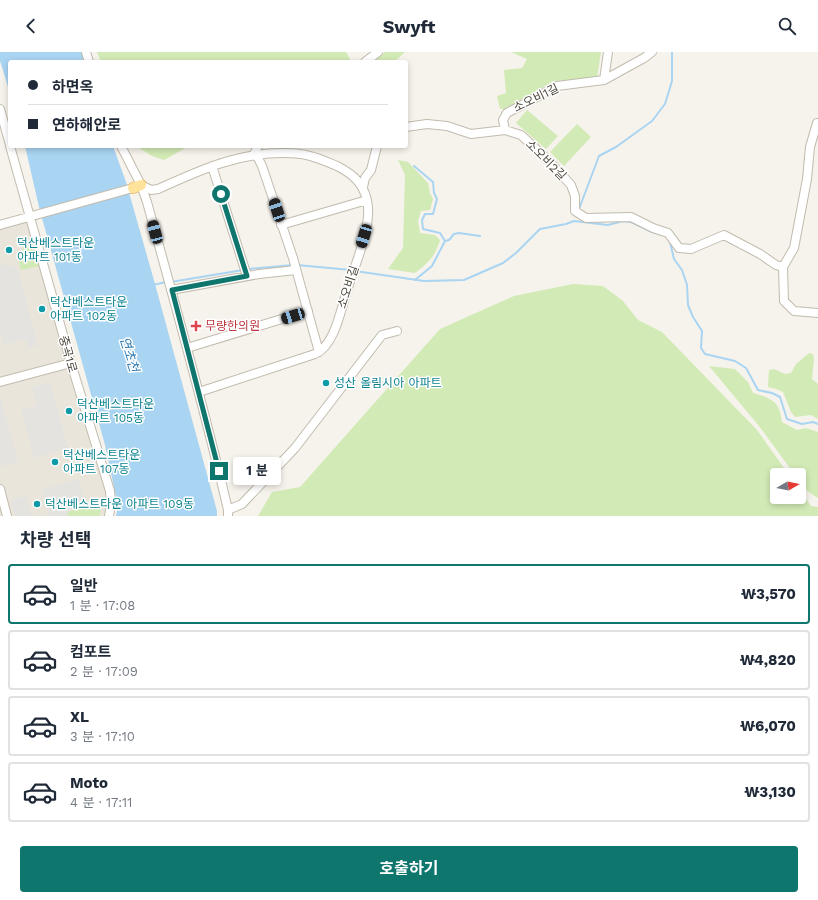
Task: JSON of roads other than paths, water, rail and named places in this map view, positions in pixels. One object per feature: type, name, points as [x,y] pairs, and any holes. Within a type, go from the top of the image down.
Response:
[{"type":"street","points":[[368,60],[378,52]]},
{"type":"street","points":[[604,80],[608,52]]},
{"type":"street","name":"소오비1길","points":[[505,130],[503,120],[507,113],[557,86],[604,80],[652,52]]},
{"type":"street","name":"중곡1로","points":[[0,113],[8,139]]},
{"type":"street","points":[[817,123],[810,147],[807,179],[794,248],[782,266],[784,301],[794,311],[818,313]]},
{"type":"street","points":[[408,128],[427,124],[447,126],[471,134],[505,130]]},
{"type":"street","name":"소오비2길","points":[[505,130],[520,135],[550,162],[571,185],[575,196],[575,211],[586,218],[631,217],[653,228],[668,233],[679,248],[691,249],[724,236],[760,254],[776,265],[782,266]]},
{"type":"street","name":"중곡1로","points":[[11,148],[33,216],[71,363],[110,491],[111,505],[109,516]]},
{"type":"street","points":[[122,148],[137,187],[147,202],[199,392],[228,513],[242,504],[295,448],[382,335],[397,331]]},
{"type":"street","points":[[199,392],[320,352],[282,225],[262,166],[254,154],[257,148]]},
{"type":"street","points":[[362,187],[365,178],[371,170],[377,148]]},
{"type":"street","name":"소오비길","points":[[137,187],[151,190],[158,189],[212,166],[254,154],[300,154],[326,161],[346,171],[357,179],[367,200],[367,224],[352,276],[334,329],[330,339],[320,352]]},
{"type":"street","points":[[212,166],[247,276]]},
{"type":"street","points":[[0,225],[137,187]]},
{"type":"street","points":[[282,225],[367,200]]},
{"type":"street","points":[[172,290],[247,276],[296,270]]},
{"type":"street","points":[[187,348],[308,311]]},
{"type":"street","points":[[0,382],[71,363]]},
{"type":"street","points":[[0,490],[7,516]]},
{"type":"water","points":[[0,52],[83,52],[85,60],[8,60],[8,87],[0,61]]},
{"type":"water","name":"연초천","points":[[25,148],[114,148],[126,182],[155,284],[217,511],[217,516],[116,516],[118,506],[105,445],[39,207]]},
{"type":"waterway","points":[[579,209],[599,156],[616,147],[652,121],[665,104],[672,81],[672,52]]},
{"type":"waterway","points":[[414,166],[433,182],[434,193],[437,199],[433,214],[425,214],[422,220],[423,229],[440,233],[445,241],[432,266],[415,280]]},
{"type":"waterway","points":[[355,271],[424,281],[464,280],[503,263],[516,253],[540,229],[574,221],[608,225],[623,221],[631,222],[652,232],[663,235]]},
{"type":"waterway","points":[[445,241],[449,240],[454,234],[459,233],[480,236]]},
{"type":"waterway","points":[[670,242],[674,259],[682,270],[687,285],[688,305],[693,317],[702,331],[701,348],[705,354],[735,361],[746,368],[758,390],[772,393],[780,397],[787,419],[802,424],[813,422],[818,424]]},
{"type":"waterway","points":[[248,269],[293,265]]},
{"type":"waterway","points":[[297,265],[351,270]]},
{"type":"waterway","points":[[171,282],[243,270]]},
{"type":"waterway","points":[[153,285],[166,282]]},
{"type":"place","name":"덕산베스트타운 아파트 101동","points":[[9,250]]},
{"type":"place","name":"덕산베스트타운 아파트 102동","points":[[42,309]]},
{"type":"place","name":"무량한의원","points":[[196,326]]},
{"type":"place","name":"성산 올림시아 아파트","points":[[326,383]]},
{"type":"place","name":"덕산베스트타운 아파트 105동","points":[[69,411]]},
{"type":"place","name":"덕산베스트타운 아파트 107동","points":[[55,462]]},
{"type":"place","name":"덕산베스트타운 아파트 109동","points":[[37,504]]}]
